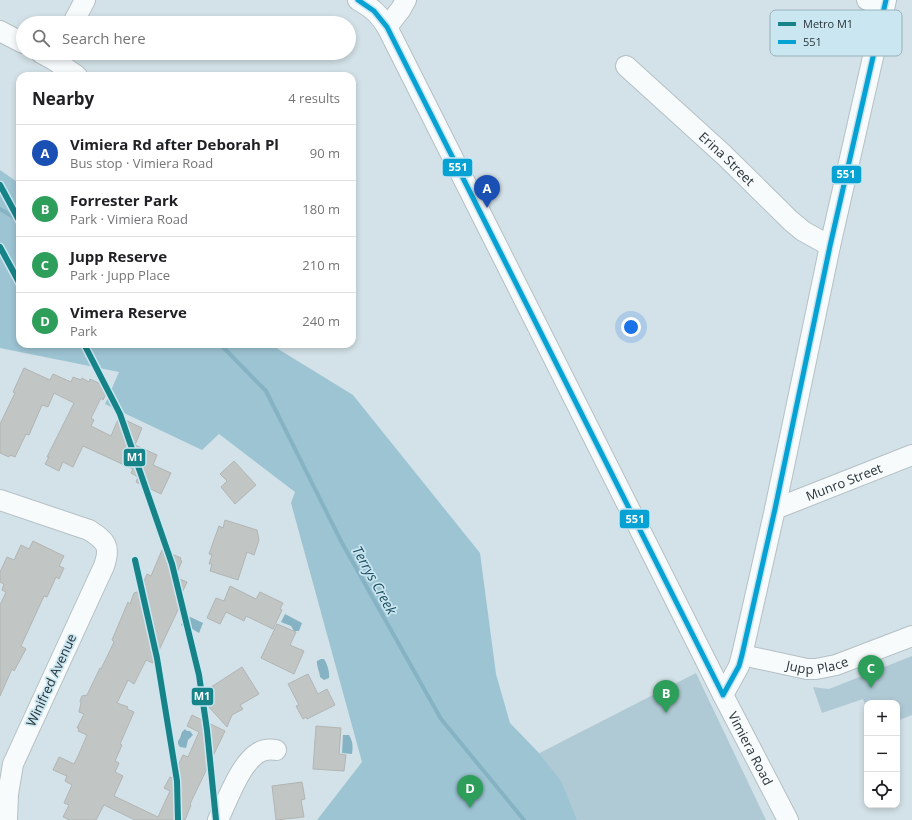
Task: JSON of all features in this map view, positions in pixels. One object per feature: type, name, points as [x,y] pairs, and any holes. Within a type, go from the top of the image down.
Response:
[{"type":"street","points":[[77,16],[85,0]]},
{"type":"street","name":"Vimiera Road","points":[[358,0],[371,7],[387,27],[723,695],[788,820]]},
{"type":"street","points":[[387,27],[406,0]]},
{"type":"street","points":[[0,31],[16,40]]},
{"type":"street","points":[[723,695],[739,666],[742,655],[775,509],[868,56]]},
{"type":"street","points":[[57,60],[72,72]]},
{"type":"street","name":"Erina Street","points":[[626,66],[724,155],[790,221],[803,231],[830,246]]},
{"type":"street","name":"Munro Street","points":[[775,509],[912,455]]},
{"type":"street","name":"Winifred Avenue","points":[[0,500],[89,530],[100,537],[106,544],[108,550],[104,566],[13,764],[8,794],[7,820]]},
{"type":"street","name":"Jupp Place","points":[[742,655],[807,669],[816,669],[836,664],[912,636]]},
{"type":"street","points":[[218,820],[241,772],[249,759],[259,752],[267,749],[276,750]]},
{"type":"shaded area","points":[[0,170],[16,181],[16,348],[277,348],[353,395],[480,553],[496,674],[510,723],[539,753],[561,781],[577,820],[317,820],[362,762],[291,503],[295,492],[219,434],[202,450],[105,404],[119,372],[0,348]]},
{"type":"shaded area","points":[[285,614],[302,623],[299,631],[294,631],[291,626],[281,622]]},
{"type":"shaded area","points":[[186,615],[203,623],[199,633],[189,627],[187,628],[181,625]]},
{"type":"shaded area","points":[[912,656],[912,715],[900,720],[900,700],[864,700],[864,702],[863,699],[822,713],[813,687],[829,689]]},
{"type":"shaded area","points":[[324,659],[329,673],[329,678],[324,680],[320,677],[317,665],[317,661]]},
{"type":"shaded area","points":[[696,673],[766,820],[488,820],[473,787]]},
{"type":"shaded area","points":[[185,729],[190,731],[193,735],[188,740],[186,748],[180,747],[178,744],[182,732]]},
{"type":"shaded area","points":[[343,735],[349,735],[350,737],[353,749],[352,754],[342,753]]},
{"type":"building","points":[[24,368],[50,380],[53,374],[71,382],[73,377],[81,380],[82,378],[89,382],[90,379],[109,388],[103,400],[101,398],[91,418],[94,420],[91,426],[111,436],[119,417],[142,428],[135,445],[157,455],[153,465],[171,473],[161,494],[136,482],[138,477],[131,473],[133,469],[83,446],[73,467],[63,462],[59,471],[45,464],[74,403],[54,393],[48,407],[42,405],[29,435],[26,434],[15,457],[10,455],[9,457],[0,453],[0,424],[15,393],[13,392]]},
{"type":"building","points":[[234,461],[256,485],[235,504],[221,487],[227,481],[220,474]]},
{"type":"building","points":[[225,520],[257,530],[259,540],[254,555],[247,552],[238,580],[210,571],[212,564],[209,564],[212,555],[209,554],[219,526],[223,528]]},
{"type":"building","points":[[33,541],[64,556],[59,566],[64,568],[59,579],[56,577],[47,597],[44,596],[21,646],[26,649],[14,671],[12,669],[0,696],[0,605],[6,592],[2,590],[4,584],[0,582],[0,572],[7,557],[14,560],[21,545],[29,549]]},
{"type":"building","points":[[162,550],[181,558],[180,560],[182,561],[175,577],[187,582],[181,595],[184,597],[153,663],[146,660],[134,684],[128,680],[117,703],[128,707],[127,709],[134,712],[120,744],[122,745],[115,761],[119,763],[115,772],[123,776],[114,796],[158,817],[170,791],[164,788],[170,777],[172,778],[183,755],[188,757],[199,732],[187,726],[192,715],[225,731],[190,804],[191,805],[185,820],[135,820],[104,805],[96,820],[70,820],[63,817],[69,805],[64,803],[72,785],[65,781],[67,776],[53,770],[59,757],[74,764],[78,756],[87,735],[78,731],[79,728],[77,728],[84,714],[79,712],[82,696],[87,695],[100,668],[101,669],[114,642],[112,640],[128,602],[130,604],[134,593],[140,591],[147,574],[151,576]]},
{"type":"building","points":[[230,586],[256,599],[260,592],[283,603],[280,609],[282,610],[273,629],[246,616],[244,621],[226,612],[220,624],[207,618],[216,598],[224,601]]},
{"type":"building","points":[[277,624],[296,632],[290,645],[304,651],[294,674],[261,658]]},
{"type":"building","points":[[242,667],[259,694],[240,705],[243,709],[232,715],[227,727],[199,696]]},
{"type":"building","points":[[308,674],[318,694],[327,689],[335,705],[307,719],[306,717],[303,719],[296,706],[299,705],[288,684]]},
{"type":"building","points":[[316,726],[341,728],[339,754],[346,755],[344,771],[313,769]]},
{"type":"building","points":[[302,782],[305,799],[301,800],[304,817],[276,820],[272,786]]},
{"type":"waterway","name":"Terrys Creek","points":[[0,209],[16,219]]},
{"type":"waterway","name":"Terrys Creek","points":[[224,348],[266,391],[342,543],[441,719],[524,820]]},
{"type":"metro line","name":"M1","points":[[0,185],[16,215]]},
{"type":"metro line","name":"M1","points":[[0,247],[16,277]]},
{"type":"metro line","name":"M1","points":[[86,348],[120,414],[172,564],[199,675],[207,730],[216,820]]},
{"type":"metro line","name":"M1","points":[[135,560],[157,658],[177,781],[178,820]]},
{"type":"transit line","name":"551","points":[[358,0],[374,11],[387,27],[723,695]]},
{"type":"transit line","name":"551","points":[[884,10],[886,0]]},
{"type":"transit line","name":"551","points":[[723,695],[739,666],[742,655],[775,509],[830,246],[873,56]]},
{"type":"place","name":"Vimiera Rd after Deborah Pl","points":[[487,208]]},
{"type":"place","name":"Jupp Reserve","points":[[871,688]]},
{"type":"place","name":"Forrester Park","points":[[666,713]]},
{"type":"place","name":"Vimera Reserve","points":[[470,808]]}]
